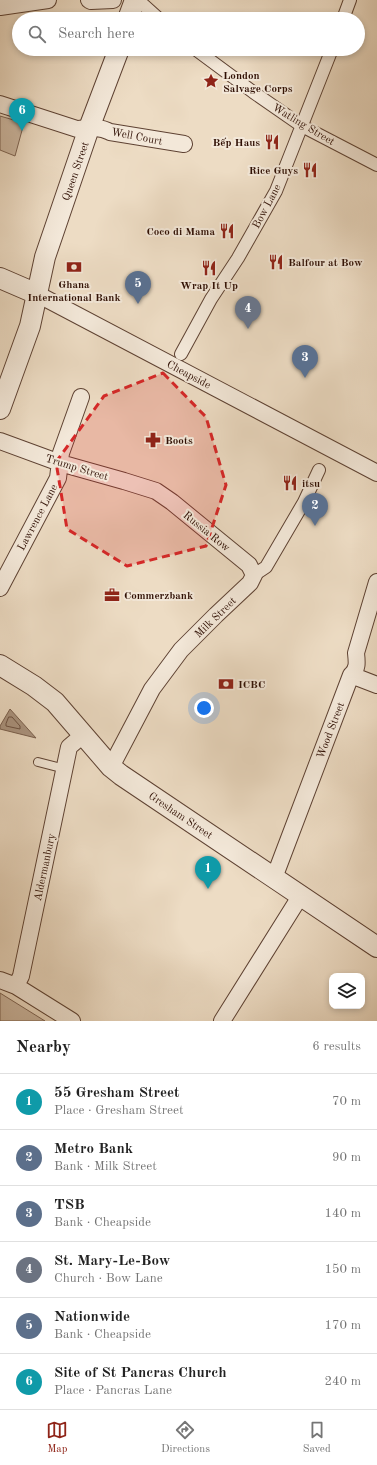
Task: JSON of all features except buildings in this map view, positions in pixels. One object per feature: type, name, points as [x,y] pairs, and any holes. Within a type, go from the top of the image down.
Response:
[{"type":"street","points":[[0,7],[48,0]]},
{"type":"street","points":[[90,0],[113,0]]},
{"type":"street","points":[[131,12],[135,0]]},
{"type":"street","points":[[138,0],[151,12]]},
{"type":"street","points":[[346,12],[350,0]]},
{"type":"street","name":"Queen Street","points":[[0,409],[30,326],[45,257],[89,128],[116,56]]},
{"type":"street","name":"Watling Street","points":[[204,56],[302,126],[377,165]]},
{"type":"street","name":"Bow Lane","points":[[181,354],[211,299],[238,258],[276,191],[329,56]]},
{"type":"street","name":"Well Court","points":[[0,104],[77,129],[104,129],[110,132],[184,144]]},
{"type":"street","name":"Cheapside","points":[[0,278],[37,294],[376,470]]},
{"type":"street","name":"Lawrence Lane","points":[[0,588],[58,478],[61,453],[80,397]]},
{"type":"street","name":"Trump Street","points":[[0,441],[60,463],[156,491]]},
{"type":"street","name":"Milk Street","points":[[111,767],[152,689],[181,650],[216,614],[250,584],[254,575],[266,567],[304,502],[319,470]]},
{"type":"street","name":"Russia Row","points":[[156,491],[172,502],[249,565],[254,575]]},
{"type":"street","name":"Wood Street","points":[[274,878],[350,675],[355,672],[357,663],[356,653],[377,582]]},
{"type":"street","name":"Gresham Street","points":[[0,665],[34,686],[54,702],[111,767],[142,790],[377,947]]},
{"type":"street","points":[[350,675],[377,685]]},
{"type":"street","name":"Aldermanbury","points":[[16,986],[21,976],[69,748],[83,735]]},
{"type":"street","points":[[222,1021],[301,895]]},
{"type":"street","points":[[0,980],[16,986],[72,1021]]},
{"type":"lane","points":[[38,762],[65,768]]},
{"type":"highlighted area","points":[[163,373],[206,417],[226,485],[206,546],[127,566],[67,529],[56,462],[104,396]]},
{"type":"shaded area","points":[[0,116],[24,123],[15,156],[0,150]]},
{"type":"shaded area","points":[[0,993],[45,1021],[0,1021]]},
{"type":"water","points":[[10,709],[36,738],[0,729],[0,726]]},
{"type":"place","name":"London Salvage Corps","points":[[211,81]]},
{"type":"place","name":"Site of St Pancras Church","points":[[22,131]]},
{"type":"place","name":"Bếp Haus","points":[[272,142]]},
{"type":"place","name":"Rice Guys","points":[[310,170]]},
{"type":"place","name":"Coco di Mama","points":[[227,231]]},
{"type":"place","name":"Balfour at Bow","points":[[276,262]]},
{"type":"place","name":"Ghana International Bank","points":[[74,267]]},
{"type":"place","name":"Wrap It Up","points":[[209,268]]},
{"type":"place","name":"Nationwide","points":[[138,304]]},
{"type":"place","name":"St. Mary-Le-Bow","points":[[248,329]]},
{"type":"place","name":"TSB","points":[[305,378]]},
{"type":"place","name":"Boots","points":[[153,440]]},
{"type":"place","name":"itsu","points":[[290,483]]},
{"type":"place","name":"Metro Bank","points":[[315,526]]},
{"type":"place","name":"Commerzbank","points":[[112,595]]},
{"type":"place","name":"ICBC","points":[[226,684]]},
{"type":"place","name":"55 Gresham Street","points":[[208,889]]}]
